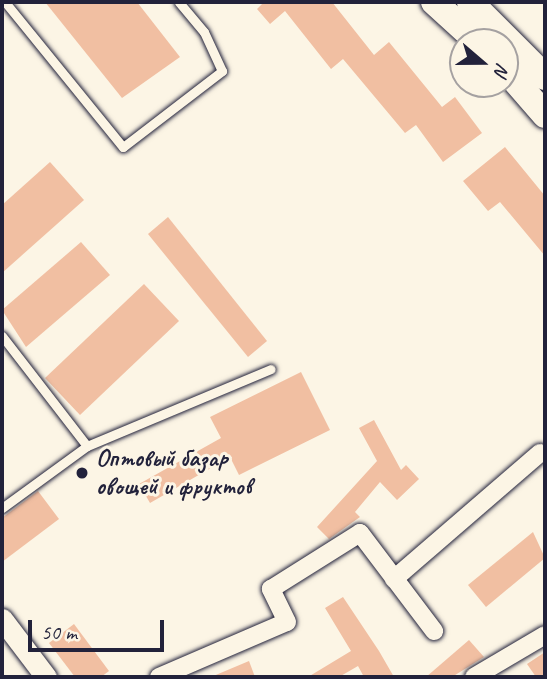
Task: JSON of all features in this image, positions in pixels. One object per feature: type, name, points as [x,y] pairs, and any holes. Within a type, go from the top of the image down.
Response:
[{"type":"main road","points":[[434,2],[463,28]]},
{"type":"main road","points":[[470,2],[545,77]]},
{"type":"main road","points":[[519,85],[545,115]]},
{"type":"street","points":[[394,579],[540,453]]},
{"type":"street","points":[[159,677],[287,622],[271,589],[360,533],[434,631]]},
{"type":"street","points":[[2,618],[46,677]]},
{"type":"street","points":[[474,677],[545,635]]},
{"type":"lane","points":[[5,2],[123,147],[222,71],[204,32],[179,2]]},
{"type":"lane","points":[[2,336],[87,446]]},
{"type":"lane","points":[[2,508],[87,446],[271,369]]},
{"type":"building","points":[[45,2],[137,2],[180,57],[122,98]]},
{"type":"building","points":[[264,2],[332,2],[374,55],[389,42],[442,107],[456,98],[482,133],[443,162],[416,125],[405,133],[343,59],[331,69],[285,11],[270,24],[257,9]]},
{"type":"building","points":[[505,147],[545,196],[545,256],[500,202],[488,211],[463,181]]},
{"type":"building","points":[[50,162],[84,200],[2,273],[2,205]]},
{"type":"building","points":[[168,217],[267,341],[248,357],[148,234]]},
{"type":"building","points":[[81,242],[110,275],[26,347],[2,310]]},
{"type":"building","points":[[144,284],[179,321],[80,415],[45,378]]},
{"type":"building","points":[[301,372],[330,430],[239,475],[230,457],[150,503],[139,484],[221,438],[210,417]]},
{"type":"building","points":[[374,420],[401,470],[406,465],[419,479],[397,500],[380,482],[355,512],[360,517],[329,539],[317,527],[377,461],[359,428]]},
{"type":"building","points":[[38,491],[59,519],[2,562],[2,518]]},
{"type":"building","points":[[533,532],[545,558],[486,607],[468,585]]},
{"type":"building","points":[[343,597],[394,677],[364,677],[358,666],[339,677],[308,677],[351,651],[325,608]]},
{"type":"building","points":[[74,624],[109,671],[101,677],[75,677],[49,643]]},
{"type":"building","points":[[469,640],[484,657],[452,677],[426,677]]},
{"type":"building","points":[[545,652],[545,677],[536,677],[527,664]]},
{"type":"building","points":[[249,661],[255,677],[211,677]]},
{"type":"place","name":"Оптовый базар овощей и фруктов","points":[[82,473]]}]
